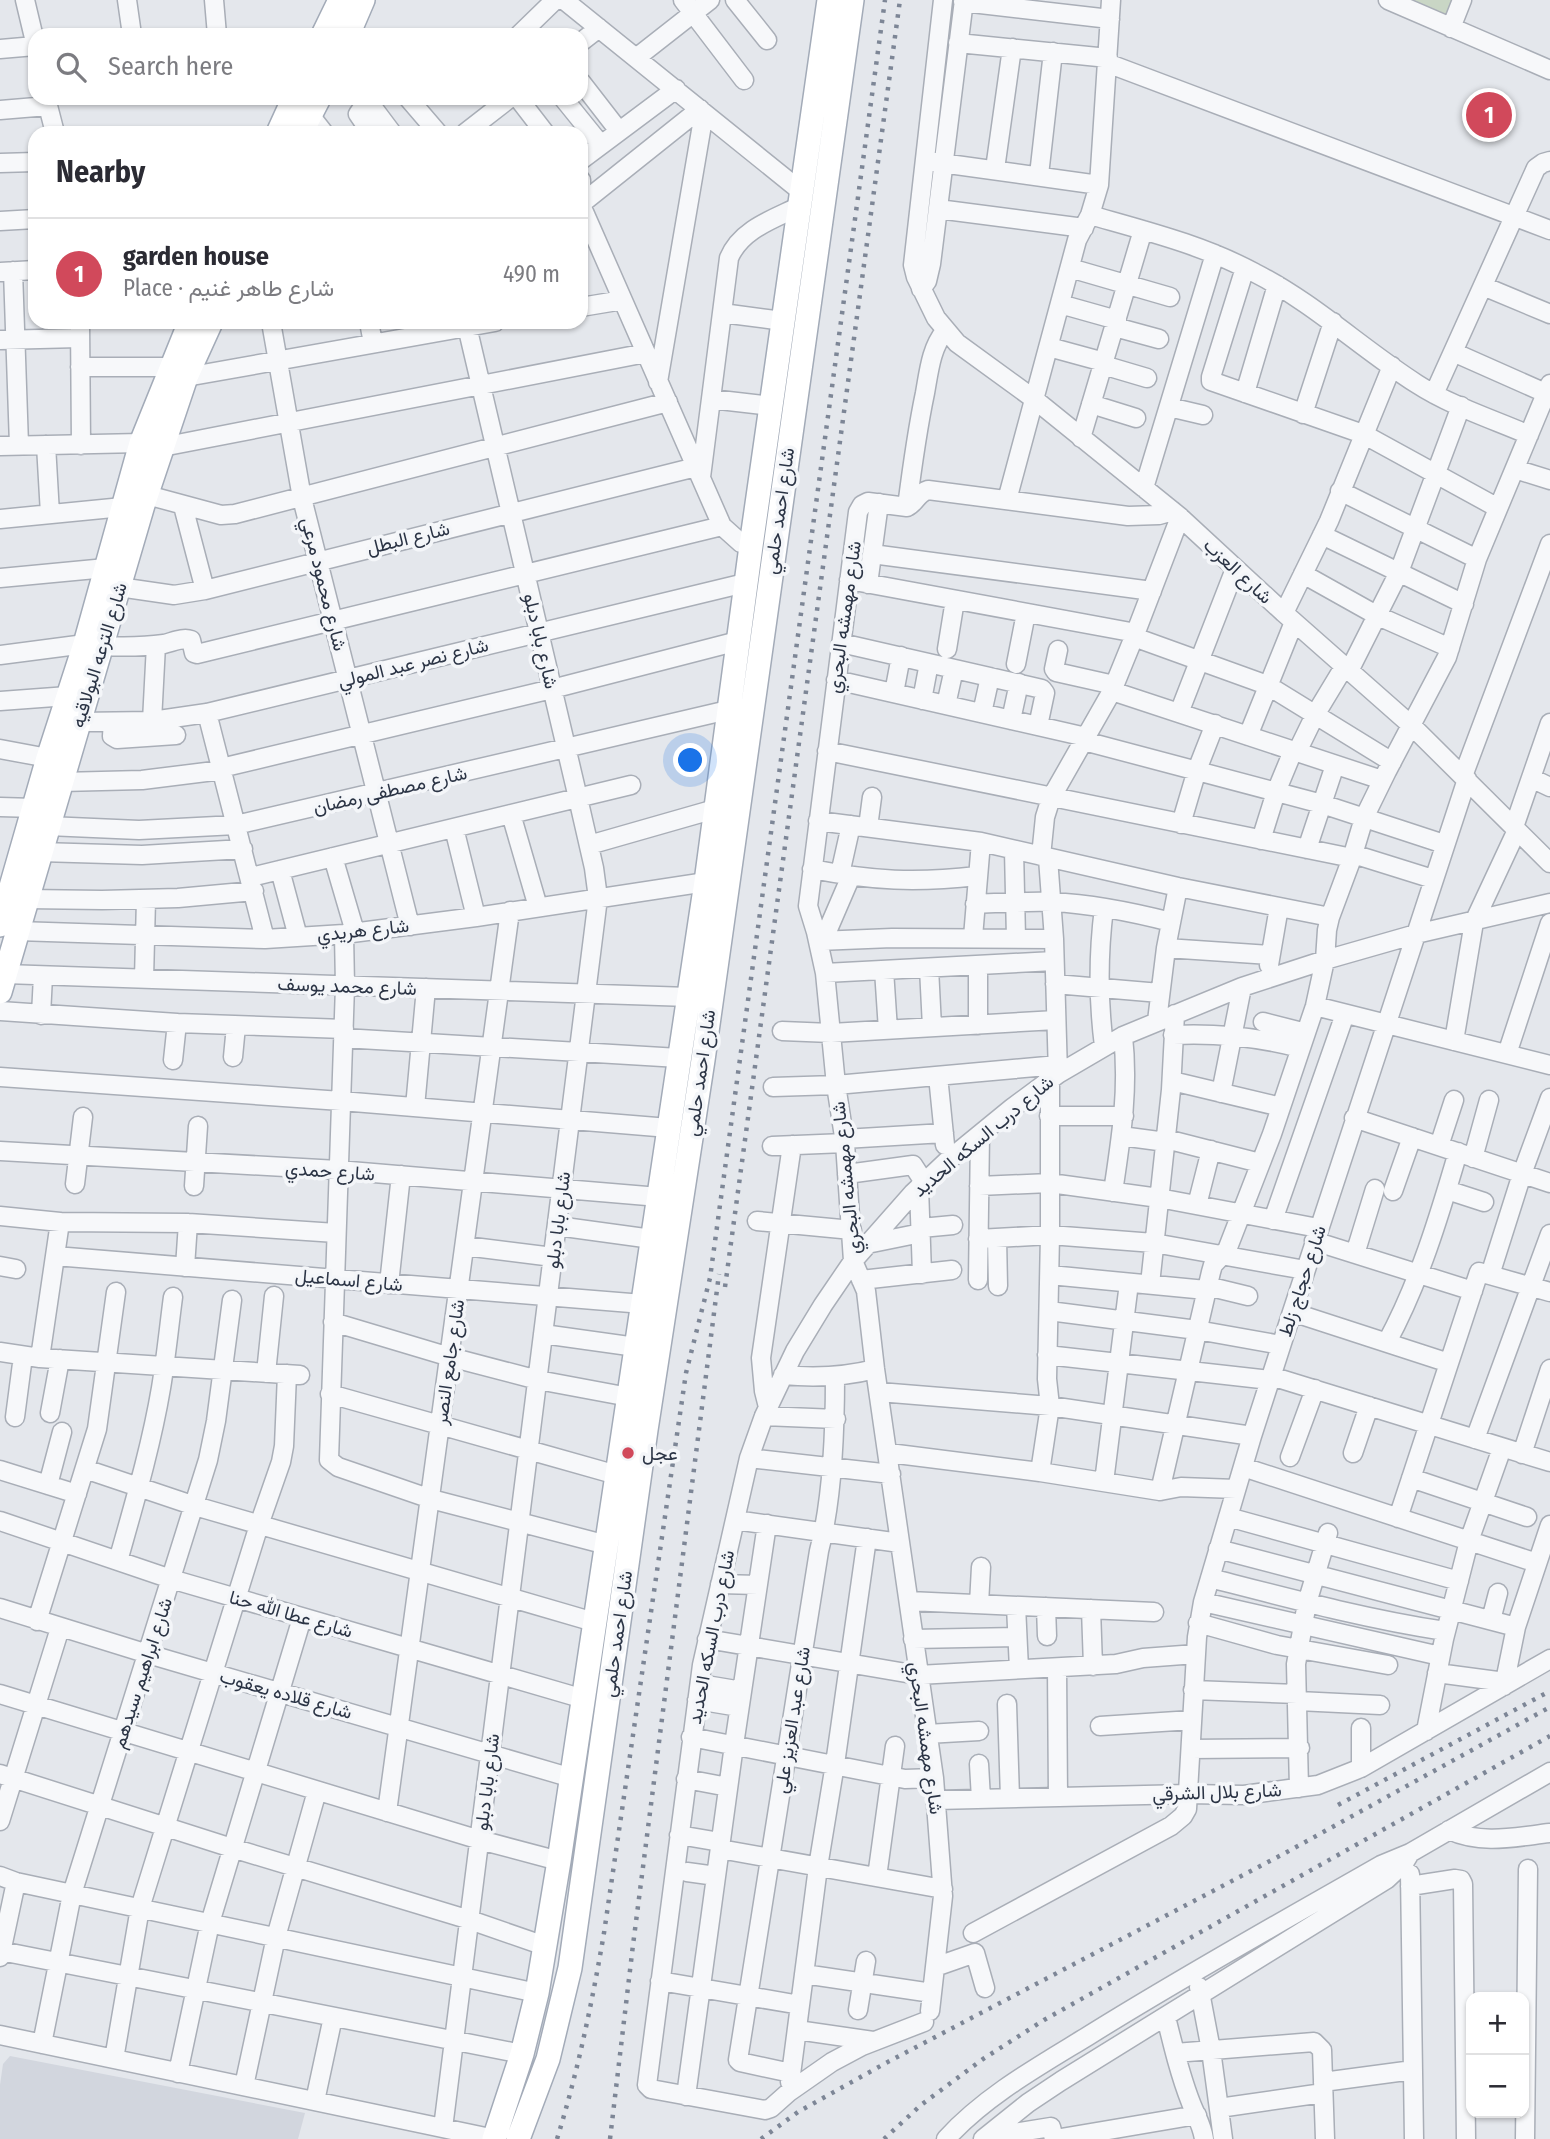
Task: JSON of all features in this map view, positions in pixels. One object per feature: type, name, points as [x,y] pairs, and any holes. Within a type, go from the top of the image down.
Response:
[{"type":"main road","points":[[326,28],[340,0]]},
{"type":"main road","points":[[351,28],[363,0]]},
{"type":"main road","name":"شارع احمد حلمي","points":[[494,2139],[522,2054],[537,1993],[572,1778],[706,882],[745,583],[828,0]]},
{"type":"main road","name":"شارع احمد حلمي","points":[[518,2139],[548,2059],[570,1968],[600,1746],[703,1060],[852,0]]},
{"type":"main road","points":[[281,126],[291,105]]},
{"type":"main road","name":"شارع الترعه البولاقيه","points":[[2,983],[9,928],[8,872],[61,782],[78,722],[93,645],[189,329]]},
{"type":"main road","name":"شارع الترعه البولاقيه","points":[[178,372],[206,329]]},
{"type":"main road","name":"شارع الترعه البولاقيه","points":[[9,928],[27,899],[40,852],[48,758],[68,696],[93,645]]},
{"type":"main road","points":[[577,1744],[600,1746]]},
{"type":"street","points":[[25,0],[31,28]]},
{"type":"street","points":[[127,0],[131,28]]},
{"type":"street","points":[[214,0],[216,28]]},
{"type":"street","points":[[527,28],[555,0]]},
{"type":"street","points":[[564,0],[676,89],[801,199],[742,237],[729,258],[711,399],[698,472]]},
{"type":"street","points":[[636,58],[688,6],[709,0]]},
{"type":"street","points":[[735,0],[767,40]]},
{"type":"street","name":"شارع العزب","points":[[943,0],[913,265],[921,289],[945,331],[1177,514],[1289,618],[1412,726],[1550,863]]},
{"type":"street","points":[[1007,500],[1077,240],[1087,221],[1099,185],[1111,0]]},
{"type":"street","points":[[1388,0],[1550,70]]},
{"type":"street","points":[[1451,28],[1462,0]]},
{"type":"street","points":[[921,289],[930,273],[964,1],[1110,19]]},
{"type":"street","points":[[688,6],[744,80]]},
{"type":"street","points":[[588,36],[599,27]]},
{"type":"street","points":[[958,43],[1108,60],[1550,230]]},
{"type":"street","points":[[0,49],[28,45]]},
{"type":"street","points":[[995,170],[1012,48]]},
{"type":"street","points":[[1039,175],[1053,52]]},
{"type":"street","points":[[588,155],[676,89]]},
{"type":"street","points":[[588,91],[620,131]]},
{"type":"street","points":[[0,110],[29,105]]},
{"type":"street","points":[[48,105],[53,126]]},
{"type":"street","points":[[364,105],[358,117],[365,126]]},
{"type":"street","points":[[367,105],[386,126]]},
{"type":"street","points":[[414,105],[432,126]]},
{"type":"street","points":[[474,126],[501,105]]},
{"type":"street","points":[[523,105],[540,126]]},
{"type":"street","points":[[569,105],[586,126]]},
{"type":"street","points":[[588,200],[702,111]]},
{"type":"street","points":[[659,382],[702,111]]},
{"type":"street","points":[[588,129],[601,145]]},
{"type":"street","points":[[924,161],[1099,185]]},
{"type":"street","points":[[1434,394],[1536,168],[1550,161]]},
{"type":"street","points":[[0,163],[28,162]]},
{"type":"street","points":[[939,209],[1087,221],[1143,230],[1215,254],[1277,285],[1434,394],[1529,435]]},
{"type":"street","points":[[0,221],[28,219]]},
{"type":"street","points":[[1081,438],[1143,230]]},
{"type":"street","points":[[588,240],[623,300],[722,526],[741,543],[751,545]]},
{"type":"street","points":[[1144,488],[1215,254]]},
{"type":"street","points":[[1070,268],[1170,297]]},
{"type":"street","points":[[1245,268],[1211,377],[1214,383],[1363,434],[1498,508]]},
{"type":"street","points":[[19,445],[8,340],[7,271],[28,270]]},
{"type":"street","points":[[1245,393],[1277,285]]},
{"type":"street","points":[[1483,286],[1550,314]]},
{"type":"street","points":[[588,306],[623,300]]},
{"type":"street","points":[[1060,304],[1159,339]]},
{"type":"street","points":[[722,313],[783,321]]},
{"type":"street","points":[[1303,414],[1333,322]]},
{"type":"street","points":[[1194,325],[1224,333]]},
{"type":"street","name":"شارع محمود مرعي","points":[[272,329],[302,498],[410,926]]},
{"type":"street","points":[[370,329],[373,344]]},
{"type":"street","points":[[80,367],[178,372],[277,360],[443,329]]},
{"type":"street","name":"شارع بابا دبلو","points":[[443,2128],[598,898],[589,845],[467,329]]},
{"type":"street","points":[[8,340],[79,330],[81,445]]},
{"type":"street","points":[[907,507],[917,430],[933,353],[945,331]]},
{"type":"street","points":[[1049,346],[1147,378]]},
{"type":"street","points":[[1160,1491],[1213,1265],[1223,1255],[1281,1107],[1315,1006],[1325,960],[1326,930],[1364,818],[1450,648],[1477,559],[1549,390],[1453,352]]},
{"type":"street","points":[[0,446],[152,445],[288,422],[646,353]]},
{"type":"street","points":[[1248,736],[1303,574],[1322,535],[1392,366]]},
{"type":"street","points":[[711,399],[771,407]]},
{"type":"street","points":[[0,519],[137,502],[183,506],[221,516],[228,515],[668,402]]},
{"type":"street","points":[[1091,404],[1136,418]]},
{"type":"street","points":[[1261,840],[1276,792],[1295,751],[1378,616],[1399,572],[1461,406]]},
{"type":"street","points":[[1169,407],[1203,415]]},
{"type":"street","points":[[46,445],[50,514]]},
{"type":"street","points":[[1515,469],[1550,480]]},
{"type":"street","name":"شارع البطل","points":[[0,578],[113,578],[174,595],[205,590],[510,512],[698,472]]},
{"type":"street","points":[[868,584],[879,503],[907,507],[928,490],[1128,516],[1177,514],[1152,591],[1113,688],[1051,798],[1045,817],[1044,857],[1054,939],[1056,1020],[1055,1073],[1049,1116],[1050,1275],[1047,1379],[1050,1406],[1041,1472]]},
{"type":"street","points":[[1340,491],[1477,559]]},
{"type":"street","name":"شارع مهمشه البحري","points":[[879,503],[865,503],[858,512],[808,906],[821,941],[848,1174],[853,1261],[866,1291],[936,1800],[943,1889],[929,2009]]},
{"type":"street","points":[[183,506],[205,590]]},
{"type":"street","points":[[0,655],[93,645],[156,645],[186,638],[191,640],[194,653],[197,654],[722,526]]},
{"type":"street","points":[[1322,535],[1464,604]]},
{"type":"street","name":"شارع حجاج زلط","points":[[1188,1794],[1198,1623],[1203,1602],[1252,1436],[1465,778],[1550,544]]},
{"type":"street","points":[[872,554],[1152,591]]},
{"type":"street","points":[[1179,713],[1235,569]]},
{"type":"street","points":[[1303,574],[1378,616],[1450,648]]},
{"type":"street","points":[[849,580],[1135,635],[1267,685],[1392,762]]},
{"type":"street","name":"شارع نصر عبد المولي","points":[[78,722],[152,721],[207,713],[745,583]]},
{"type":"street","points":[[947,649],[955,600]]},
{"type":"street","points":[[1016,664],[1026,613]]},
{"type":"street","points":[[61,782],[142,780],[221,769],[738,641]]},
{"type":"street","points":[[841,643],[1042,689],[1045,693],[1038,726]]},
{"type":"street","points":[[152,721],[156,645]]},
{"type":"street","points":[[1058,650],[1054,669],[1056,672],[1113,688],[1179,713],[1382,780]]},
{"type":"street","points":[[894,693],[901,656]]},
{"type":"street","points":[[922,700],[929,663]]},
{"type":"street","points":[[946,705],[954,668]]},
{"type":"street","points":[[982,713],[990,677]]},
{"type":"street","points":[[836,680],[1038,726],[1322,804],[1444,844]]},
{"type":"street","points":[[1011,720],[1018,683]]},
{"type":"street","points":[[0,701],[68,696]]},
{"type":"street","name":"شارع مصطفى رمضان","points":[[0,807],[42,817],[139,831],[236,825],[728,710]]},
{"type":"street","points":[[207,713],[265,939]]},
{"type":"street","points":[[113,723],[112,736],[117,739],[176,735]]},
{"type":"street","points":[[1454,1041],[1474,922],[1516,828],[1550,723]]},
{"type":"street","points":[[1181,824],[1197,770],[1215,724]]},
{"type":"street","points":[[0,749],[48,758]]},
{"type":"street","points":[[827,751],[1261,840],[1353,856],[1433,879]]},
{"type":"street","points":[[1307,849],[1335,765]]},
{"type":"street","points":[[1531,778],[1550,787]]},
{"type":"street","points":[[27,899],[178,898],[252,884],[281,870],[631,785]]},
{"type":"street","points":[[872,797],[821,941],[979,937],[1054,939]]},
{"type":"street","points":[[589,845],[715,809]]},
{"type":"street","points":[[511,814],[538,907]]},
{"type":"street","points":[[818,821],[981,842],[1178,887],[1330,917]]},
{"type":"street","points":[[454,828],[476,917]]},
{"type":"street","points":[[978,1025],[981,965],[975,904],[981,842]]},
{"type":"street","points":[[40,852],[142,855],[243,849]]},
{"type":"street","points":[[1014,850],[1016,938]]},
{"type":"street","points":[[334,857],[350,933],[345,986],[328,1456],[338,1468],[431,1499],[607,1545]]},
{"type":"street","points":[[812,869],[845,875],[916,881],[977,876]]},
{"type":"street","points":[[281,870],[298,937]]},
{"type":"street","name":"شارع هريدي","points":[[9,928],[265,939],[298,937],[410,926],[706,882]]},
{"type":"street","points":[[1157,1021],[1166,948],[1178,887]]},
{"type":"street","points":[[144,979],[146,899]]},
{"type":"street","points":[[975,904],[1050,902],[1104,908],[1171,922]]},
{"type":"street","name":"شارع درب السكه الحديد","points":[[686,2096],[651,2089],[647,2085],[691,1737],[707,1639],[750,1458],[766,1411],[816,1316],[853,1261],[946,1162],[1055,1073],[1123,1036],[1242,987],[1325,960],[1416,934],[1550,903]]},
{"type":"street","points":[[1266,979],[1279,906]]},
{"type":"street","points":[[1104,908],[1099,961],[1104,1046]]},
{"type":"street","name":"شارع جامع النصر","points":[[387,1812],[510,911]]},
{"type":"street","points":[[1507,1054],[1550,923]]},
{"type":"street","points":[[1166,948],[1270,955]]},
{"type":"street","points":[[825,973],[1054,961]]},
{"type":"street","points":[[929,968],[932,1027]]},
{"type":"street","points":[[884,970],[888,1030]]},
{"type":"street","points":[[41,1014],[43,976]]},
{"type":"street","name":"شارع محمد يوسف","points":[[2,983],[43,976],[689,997]]},
{"type":"street","points":[[1055,984],[1160,993]]},
{"type":"street","points":[[1221,1093],[1242,987]]},
{"type":"street","points":[[415,1107],[426,988]]},
{"type":"street","points":[[1315,1006],[1550,1065]]},
{"type":"street","points":[[0,1011],[680,1058]]},
{"type":"street","points":[[1150,1284],[1166,1140],[1175,1014]]},
{"type":"street","points":[[1273,1220],[1346,1014]]},
{"type":"street","points":[[782,1031],[831,1033],[1056,1020]]},
{"type":"street","points":[[1263,1022],[1303,1040]]},
{"type":"street","points":[[173,1060],[177,1023]]},
{"type":"street","points":[[233,1056],[236,1026]]},
{"type":"street","points":[[1173,1035],[1233,1035],[1278,1042],[1303,1040]]},
{"type":"street","points":[[1113,1192],[1124,1116],[1126,1083],[1123,1036]]},
{"type":"street","points":[[773,1087],[938,1076],[1055,1073]]},
{"type":"street","points":[[938,1076],[946,1162]]},
{"type":"street","points":[[0,1077],[669,1128]]},
{"type":"street","points":[[1171,1081],[1281,1107]]},
{"type":"street","points":[[1398,1518],[1473,1291],[1485,1273],[1550,1098]]},
{"type":"street","points":[[1439,1146],[1454,1100]]},
{"type":"street","points":[[1387,1342],[1418,1274],[1447,1190],[1466,1155],[1489,1100]]},
{"type":"street","points":[[1049,1116],[1124,1116]]},
{"type":"street","points":[[75,1184],[83,1117]]},
{"type":"street","points":[[1354,1118],[1550,1183]]},
{"type":"street","points":[[194,1186],[198,1126]]},
{"type":"street","points":[[772,1146],[944,1133]]},
{"type":"street","points":[[978,1280],[980,1135]]},
{"type":"street","points":[[1121,1136],[1166,1140],[1260,1163]]},
{"type":"street","points":[[1355,1254],[1412,1137]]},
{"type":"street","points":[[792,1145],[761,1358],[766,1411],[836,1419]]},
{"type":"street","points":[[1197,1205],[1211,1150]]},
{"type":"street","name":"شارع حمدي","points":[[0,1151],[338,1170],[659,1197]]},
{"type":"street","points":[[848,1174],[914,1165],[922,1185],[922,1274]]},
{"type":"street","points":[[389,1284],[401,1175]]},
{"type":"street","points":[[979,1186],[1049,1183],[1159,1198],[1273,1220],[1316,1235],[1355,1254],[1473,1291]]},
{"type":"street","points":[[1447,1190],[1484,1202]]},
{"type":"street","points":[[0,1216],[60,1222],[188,1223],[336,1233]]},
{"type":"street","points":[[757,1221],[852,1230]]},
{"type":"street","points":[[15,1416],[55,1256],[60,1222]]},
{"type":"street","points":[[185,1267],[188,1223]]},
{"type":"street","points":[[867,1244],[953,1225]]},
{"type":"street","points":[[557,1226],[652,1240]]},
{"type":"street","points":[[1475,1439],[1550,1234]]},
{"type":"street","points":[[978,1239],[1050,1235],[1154,1243],[1305,1270]]},
{"type":"street","points":[[997,1238],[998,1286]]},
{"type":"street","points":[[465,1247],[553,1257]]},
{"type":"street","name":"شارع اسماعيل","points":[[55,1256],[643,1304]]},
{"type":"street","points":[[861,1280],[952,1270]]},
{"type":"street","points":[[1485,1273],[1550,1292]]},
{"type":"street","points":[[1050,1275],[1207,1288],[1248,1296]]},
{"type":"street","points":[[1104,1482],[1129,1283]]},
{"type":"street","points":[[37,1621],[97,1429],[116,1292]]},
{"type":"street","points":[[266,1373],[274,1296]]},
{"type":"street","points":[[118,1561],[139,1488],[155,1416],[173,1297]]},
{"type":"street","name":"شارع ابراهيم سيدهم","points":[[42,2044],[72,1894],[208,1460],[232,1300]]},
{"type":"street","points":[[1049,1311],[1197,1330],[1281,1345]]},
{"type":"street","points":[[1292,1312],[1449,1363]]},
{"type":"street","points":[[333,1322],[538,1380],[629,1397]]},
{"type":"street","points":[[543,1334],[636,1348]]},
{"type":"street","points":[[0,1352],[31,1357],[294,1375],[281,1462],[140,1908],[114,2059]]},
{"type":"street","points":[[1047,1355],[1271,1378],[1315,1389],[1550,1462]]},
{"type":"street","points":[[50,1413],[60,1359]]},
{"type":"street","points":[[783,1375],[835,1377],[875,1369]]},
{"type":"street","points":[[1521,1454],[1550,1369]]},
{"type":"street","name":"شارع عبد العزيز علي","points":[[791,2073],[738,2060],[824,1532],[836,1419],[835,1377]]},
{"type":"street","points":[[1290,1458],[1315,1389]]},
{"type":"street","points":[[879,1392],[1050,1406],[1252,1436]]},
{"type":"street","points":[[330,1394],[617,1475]]},
{"type":"street","points":[[1353,1453],[1369,1406]]},
{"type":"street","points":[[47,1485],[62,1432]]},
{"type":"street","points":[[1426,1731],[1446,1631],[1469,1541],[1502,1448]]},
{"type":"street","points":[[888,1453],[1041,1472],[1160,1491],[1181,1487],[1236,1489]]},
{"type":"street","points":[[750,1458],[891,1474]]},
{"type":"street","points":[[1243,1467],[1537,1563]]},
{"type":"street","points":[[85,1469],[195,1506],[594,1622]]},
{"type":"street","points":[[0,1470],[77,1494]]},
{"type":"street","points":[[1411,1478],[1527,1517]]},
{"type":"street","points":[[1228,1517],[1326,1539],[1459,1581]]},
{"type":"street","points":[[735,1520],[901,1543]]},
{"type":"street","name":"شارع عطا الله حنا","points":[[0,1521],[171,1579],[584,1699]]},
{"type":"street","points":[[767,1524],[686,2096],[759,2110],[771,2108],[832,2062],[929,2009]]},
{"type":"street","points":[[1203,1602],[1302,1624],[1505,1684],[1516,1627],[1550,1525]]},
{"type":"street","points":[[789,2092],[818,1867],[867,1538]]},
{"type":"street","points":[[1299,1788],[1298,1649],[1307,1603],[1326,1539]]},
{"type":"street","points":[[1219,1549],[1516,1627]]},
{"type":"street","points":[[979,1604],[981,1567]]},
{"type":"street","points":[[1210,1578],[1404,1625],[1446,1631]]},
{"type":"street","points":[[720,1584],[758,1586]]},
{"type":"street","points":[[1491,1620],[1498,1593]]},
{"type":"street","points":[[909,1601],[1154,1612]]},
{"type":"street","points":[[1016,1606],[1018,1670]]},
{"type":"street","points":[[1046,1607],[1046,1636]]},
{"type":"street","name":"شارع قلاده يعقوب","points":[[0,1608],[572,1778]]},
{"type":"street","points":[[1091,1609],[1093,1666]]},
{"type":"street","points":[[178,2073],[210,1923],[302,1618]]},
{"type":"street","points":[[1198,1623],[1298,1649],[1388,1665]]},
{"type":"street","points":[[0,1821],[7,1776],[36,1705],[60,1628]]},
{"type":"street","points":[[913,1639],[1017,1637]]},
{"type":"street","points":[[707,1639],[918,1675],[1093,1666],[1143,1658],[1196,1654]]},
{"type":"street","name":"شارع بلال الشرقي","points":[[936,1800],[1244,1795],[1318,1785],[1361,1768],[1550,1659]]},
{"type":"street","points":[[1057,1668],[1058,1797]]},
{"type":"street","points":[[1193,1690],[1380,1705]]},
{"type":"street","points":[[698,1692],[741,1699]]},
{"type":"street","points":[[0,1694],[480,1840],[559,1861]]},
{"type":"street","points":[[1007,1704],[1010,1798]]},
{"type":"street","points":[[1100,1726],[1192,1720]]},
{"type":"street","points":[[1361,1728],[1361,1768]]},
{"type":"street","points":[[927,1734],[979,1731]]},
{"type":"street","points":[[691,1737],[912,1780],[933,1778]]},
{"type":"street","points":[[877,1877],[895,1746]]},
{"type":"street","points":[[1191,1749],[1300,1748]]},
{"type":"street","points":[[979,1764],[981,1799]]},
{"type":"street","points":[[946,2139],[972,2114],[1020,2080],[1197,1970],[1381,1865],[1410,1853],[1550,1772]]},
{"type":"street","points":[[7,1776],[470,1920],[545,1947]]},
{"type":"street","points":[[686,1779],[728,1787]]},
{"type":"street","points":[[244,2086],[276,1937],[317,1791]]},
{"type":"street","points":[[973,1933],[1171,1826],[1187,1809],[1188,1794]]},
{"type":"street","points":[[1449,1830],[1486,1839],[1550,1833]]},
{"type":"street","points":[[679,1835],[771,1858],[943,1889]]},
{"type":"street","points":[[1410,1853],[1414,2139]]},
{"type":"street","points":[[984,2138],[1039,2096],[1387,1879],[1404,1863],[1410,1853]]},
{"type":"street","points":[[1526,1992],[1528,1869]]},
{"type":"street","points":[[687,1872],[716,1877]]},
{"type":"street","points":[[1410,1886],[1458,1878],[1463,1884],[1467,1992]]},
{"type":"street","points":[[522,2054],[128,1977],[58,1962],[1,1945],[8,1879],[537,1993]]},
{"type":"street","points":[[935,1967],[975,1953],[985,1988]]},
{"type":"street","points":[[858,2010],[866,1961]]},
{"type":"street","points":[[1197,1970],[1223,2139]]},
{"type":"street","points":[[804,1974],[862,1982],[929,2009]]},
{"type":"street","points":[[660,1981],[800,2005]]},
{"type":"street","points":[[315,2101],[333,2017]]},
{"type":"street","points":[[1166,2017],[1174,2053],[1204,2139]]},
{"type":"street","points":[[797,2030],[874,2041]]},
{"type":"street","points":[[0,2035],[494,2139]]},
{"type":"street","points":[[1174,2053],[1314,2042],[1322,2050],[1321,2138]]},
{"type":"street","points":[[1466,2139],[1467,2055]]},
{"type":"street","points":[[1525,2055],[1525,2139]]},
{"type":"street","points":[[984,2138],[1051,2127],[1054,2139],[1218,2104],[1323,2088],[1413,2070]]},
{"type":"shaded area","points":[[10,2056],[305,2113],[298,2139],[0,2139],[0,2085],[3,2064]]},
{"type":"green space","points":[[1394,0],[1458,0],[1448,24]]},
{"type":"railway","points":[[557,2139],[578,2062],[604,1933],[686,1373],[710,1278],[885,0]]},
{"type":"railway","points":[[725,1287],[900,0]]},
{"type":"railway","points":[[610,2139],[719,1274]]},
{"type":"railway","points":[[1338,1805],[1550,1691]]},
{"type":"railway","points":[[761,2139],[798,2112],[884,2064],[1287,1852],[1550,1707]]},
{"type":"railway","points":[[884,2139],[921,2105],[983,2059],[1044,2020],[1550,1736]]},
{"type":"place","name":"garden house","points":[[1489,115]]},
{"type":"place","name":"عجل","points":[[628,1453]]}]
